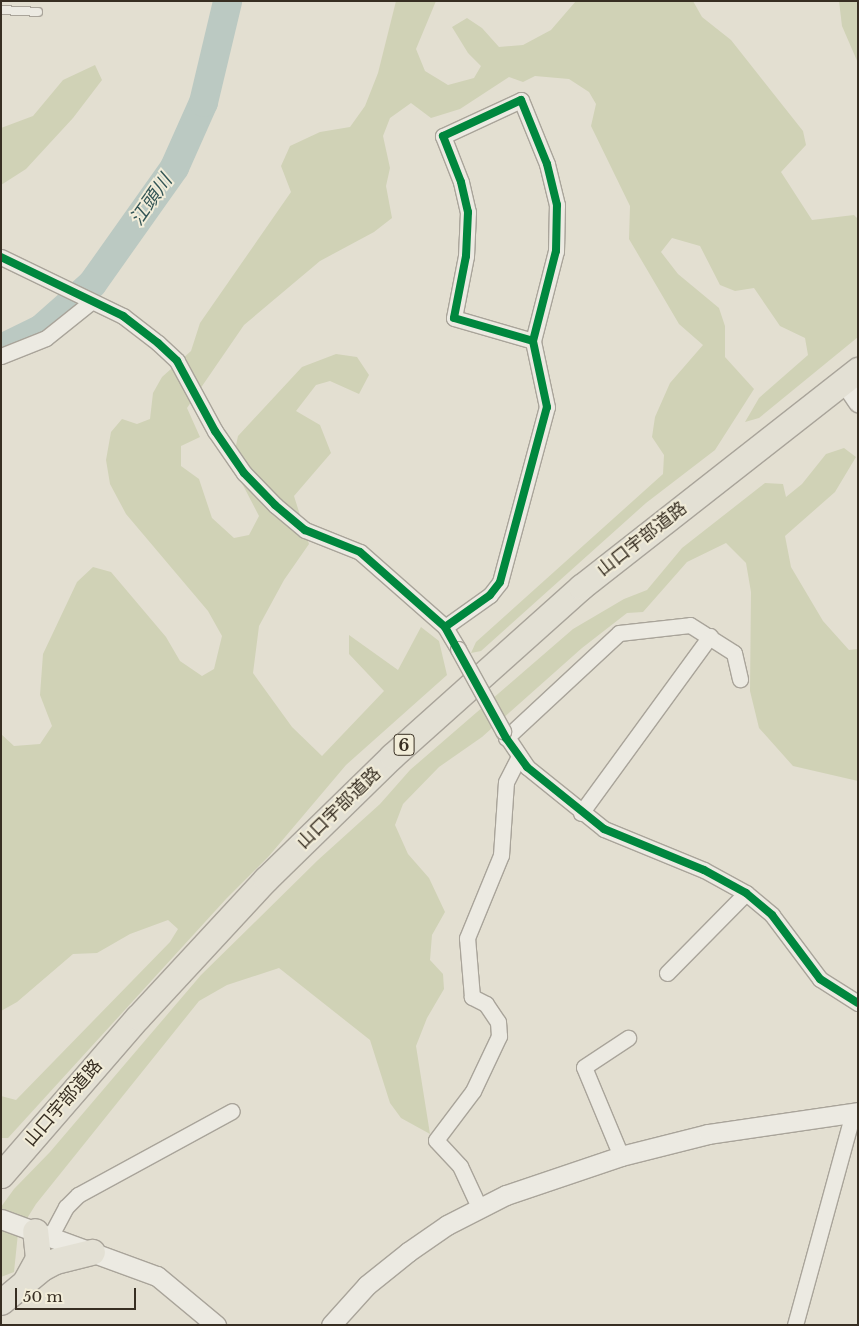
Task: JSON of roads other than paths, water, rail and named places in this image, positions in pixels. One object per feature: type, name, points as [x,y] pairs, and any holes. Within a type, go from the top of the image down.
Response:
[{"type":"main road","name":"山口宇部道路","points":[[1,1175],[131,1024],[266,879],[392,756],[580,587],[850,375]]},
{"type":"main road","points":[[26,1281],[38,1258],[38,1232]]},
{"type":"main road","points":[[1,1302],[26,1281],[55,1261],[92,1252]]},
{"type":"street","points":[[446,627],[490,595],[500,582],[547,407],[533,341],[556,250],[557,205],[547,164],[521,100],[443,136],[461,182],[468,212],[466,256],[454,318],[533,341]]},
{"type":"street","points":[[1,258],[122,316],[177,361],[215,431],[244,473],[275,505],[305,530],[360,552],[446,627],[518,758],[581,813],[632,843],[704,870],[746,893],[772,915],[820,980],[858,1002]]},
{"type":"street","points":[[1,356],[46,338],[89,301]]},
{"type":"street","points":[[850,375],[858,402]]},
{"type":"street","points":[[504,734],[619,633],[690,625],[734,653],[740,679]]},
{"type":"street","points":[[581,813],[710,636]]},
{"type":"street","points":[[479,1207],[460,1166],[436,1140],[473,1091],[499,1036],[498,1022],[486,1004],[472,997],[467,938],[501,855],[506,782],[518,758]]},
{"type":"street","points":[[667,973],[746,893]]},
{"type":"street","points":[[621,1156],[584,1067],[628,1038]]},
{"type":"street","points":[[38,1232],[78,1195],[232,1111]]},
{"type":"street","points":[[331,1325],[368,1285],[408,1252],[479,1207],[560,1175],[621,1156],[742,1128],[855,1112],[795,1325]]},
{"type":"street","points":[[1,1219],[157,1276],[216,1325]]},
{"type":"lane","points":[[1,10],[38,12]]},
{"type":"waterway","name":"江頭川","points":[[1,348],[40,329],[92,283],[174,167],[203,102],[227,1]]}]
